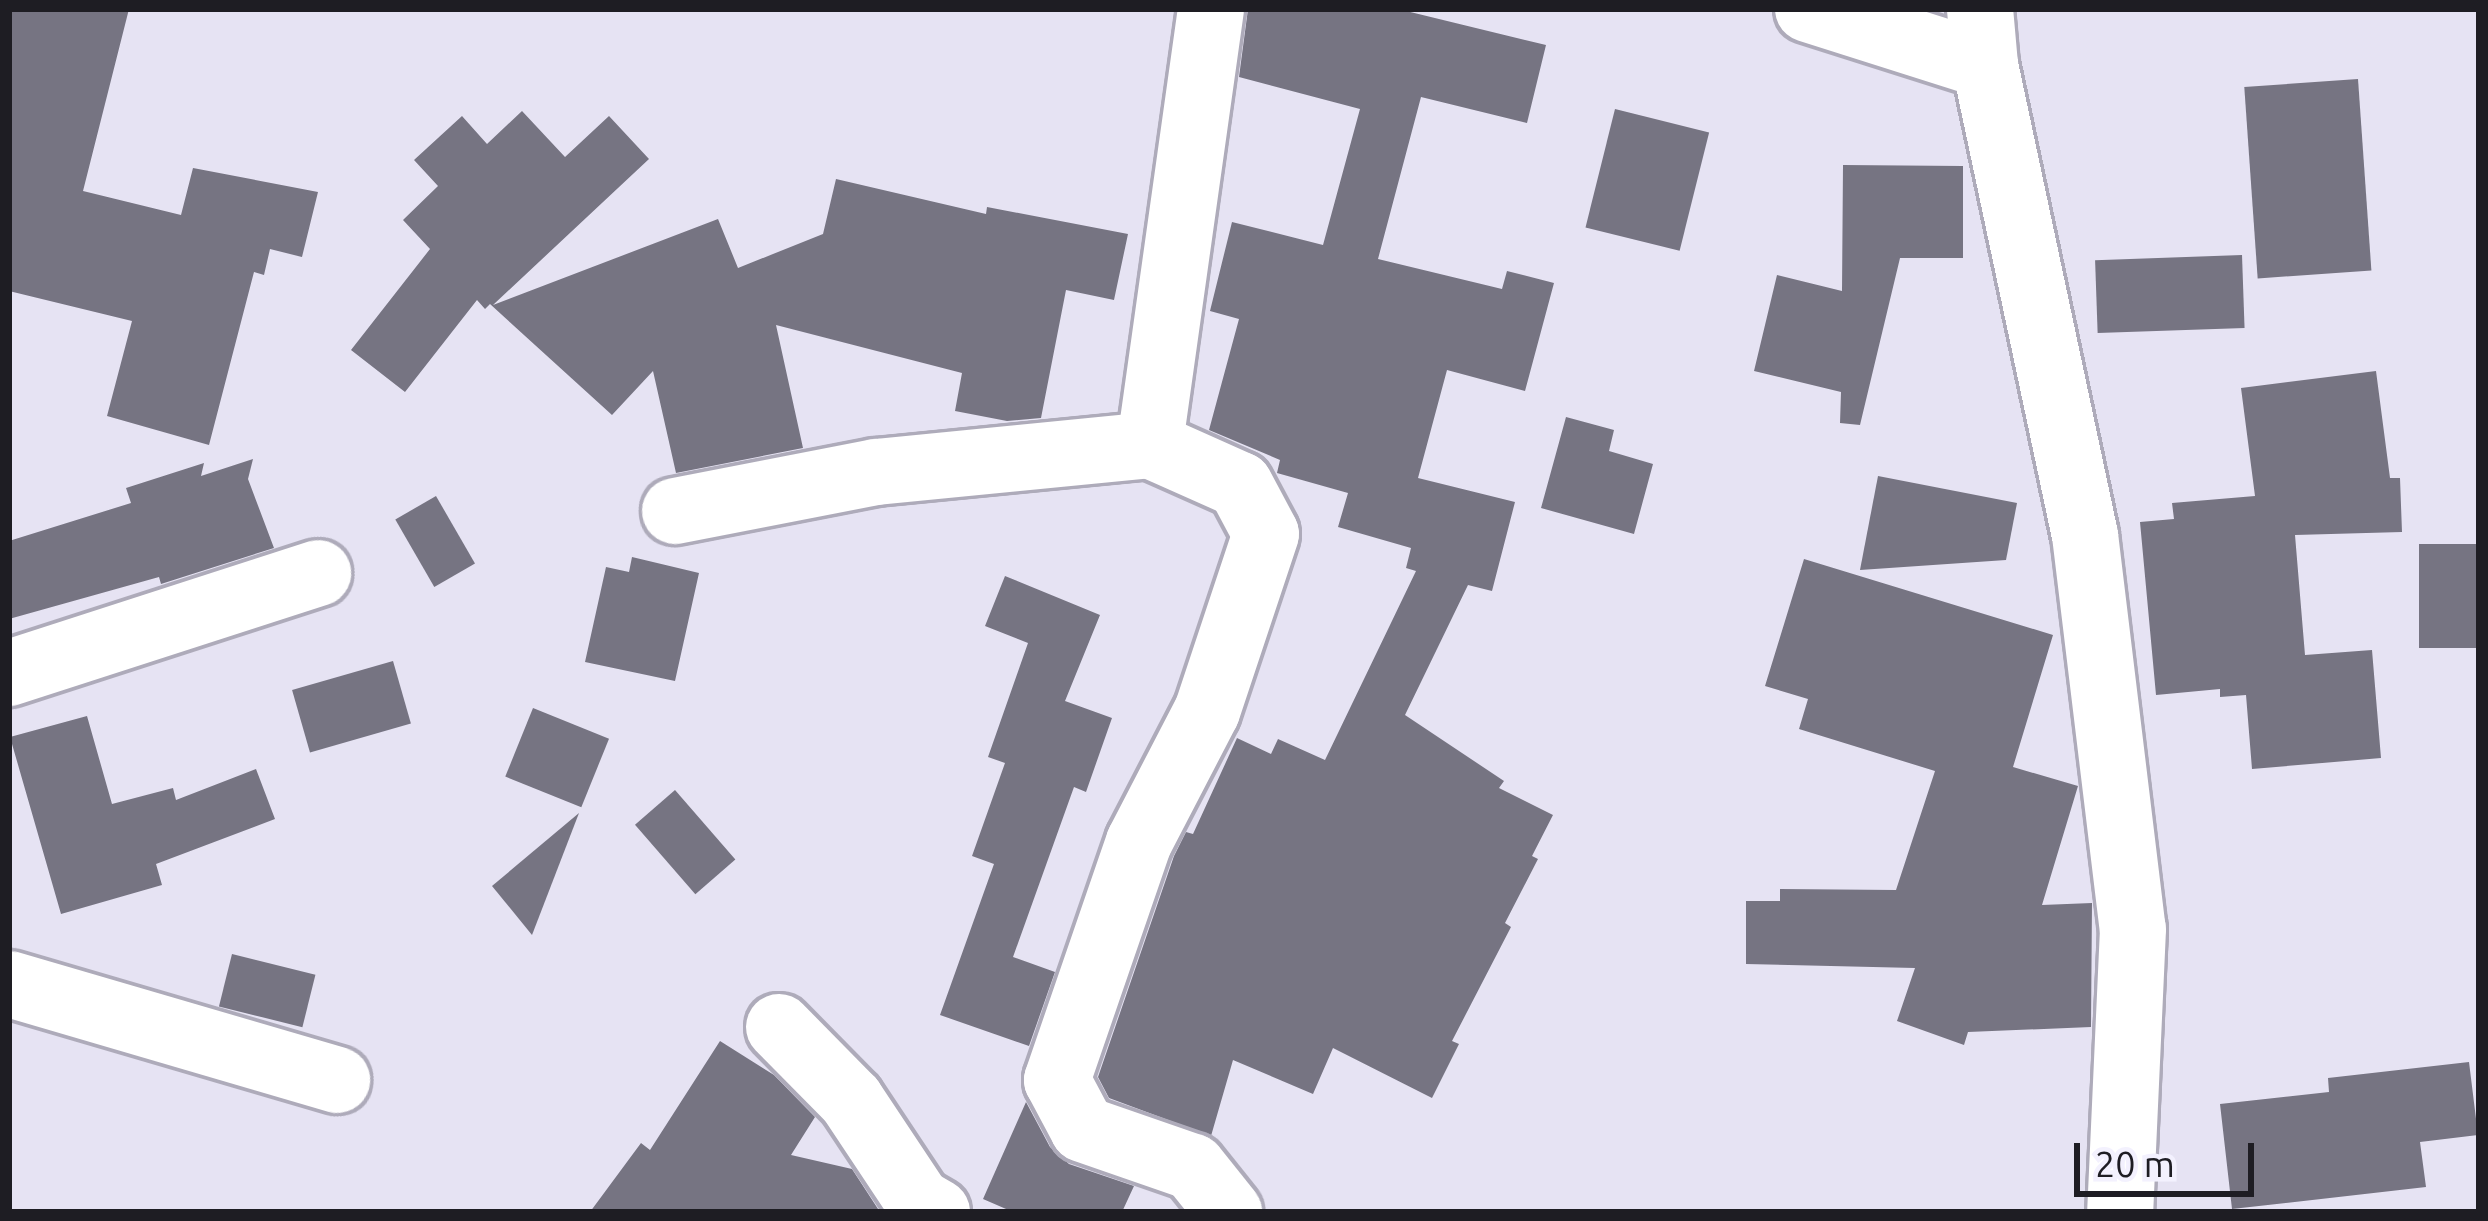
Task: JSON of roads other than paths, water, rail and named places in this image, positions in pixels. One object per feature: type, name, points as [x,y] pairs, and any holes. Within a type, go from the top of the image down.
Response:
[{"type":"street","points":[[1150,445],[1210,9]]},
{"type":"street","points":[[1808,9],[1982,37],[2085,535],[2131,906],[2120,1212]]},
{"type":"street","points":[[675,511],[876,472],[1150,445],[1240,485],[1266,534],[1207,711],[1139,842],[1057,1079],[1083,1129],[1193,1167],[1229,1212]]},
{"type":"street","points":[[9,673],[318,573]]},
{"type":"street","points":[[9,984],[337,1080]]},
{"type":"street","points":[[779,1027],[851,1100],[918,1201],[937,1212]]}]
